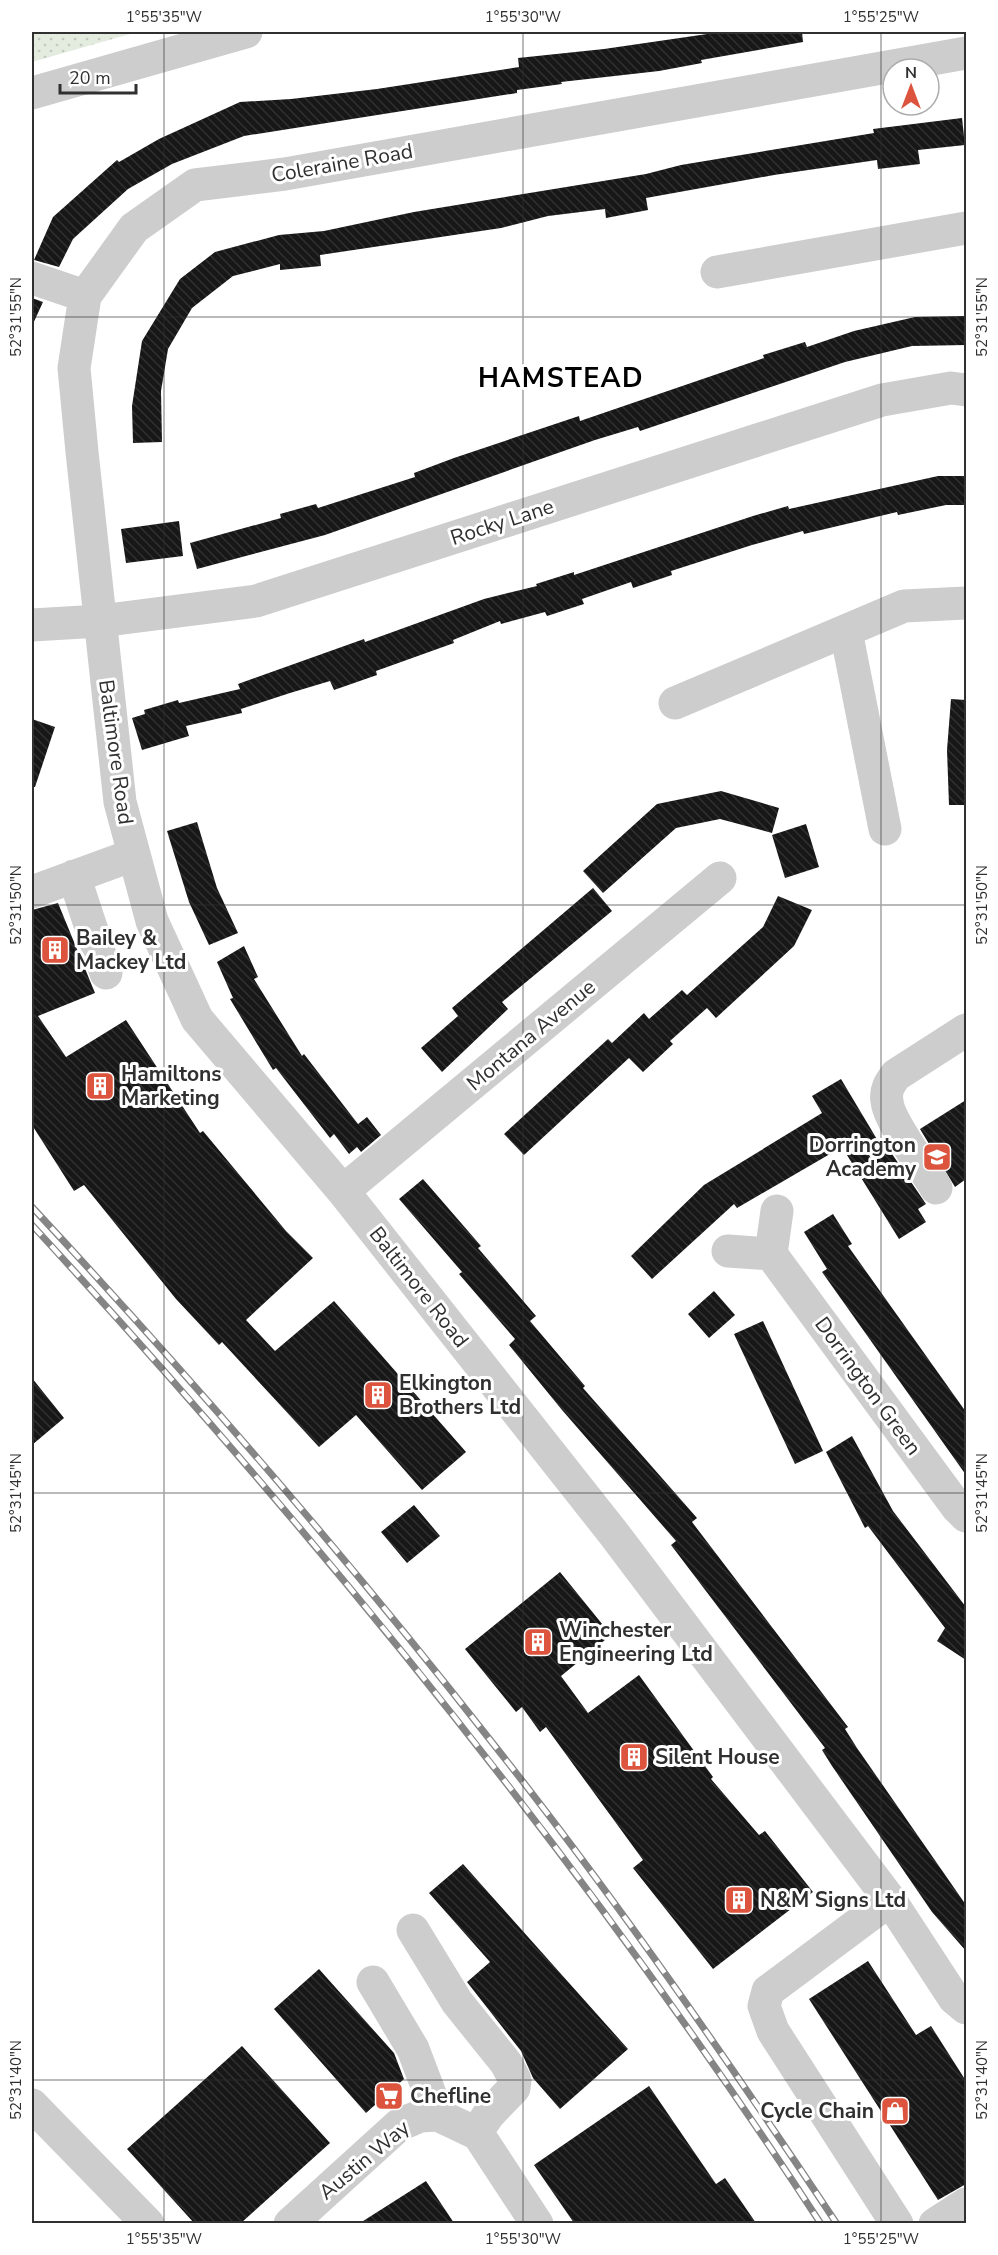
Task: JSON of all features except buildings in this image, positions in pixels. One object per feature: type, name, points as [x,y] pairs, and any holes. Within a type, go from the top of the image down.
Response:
[{"type":"street","points":[[32,93],[246,32]]},
{"type":"street","name":"Coleraine Road","points":[[100,621],[74,368],[85,296],[134,228],[195,185],[285,174],[966,53]]},
{"type":"street","points":[[717,272],[966,228]]},
{"type":"street","points":[[32,278],[85,296]]},
{"type":"street","name":"Rocky Lane","points":[[32,625],[100,621],[256,602],[882,400],[951,388],[966,390]]},
{"type":"street","points":[[675,704],[904,606],[966,603]]},
{"type":"street","name":"Baltimore Road","points":[[100,621],[120,802],[152,921],[197,1019],[343,1191],[614,1534],[890,1900],[954,1998],[966,2008]]},
{"type":"street","points":[[846,631],[885,829]]},
{"type":"street","points":[[32,892],[133,855]]},
{"type":"street","points":[[74,876],[106,974]]},
{"type":"street","name":"Montana Avenue","points":[[343,1191],[720,878]]},
{"type":"street","points":[[936,1188],[889,1110],[886,1095],[889,1084],[896,1075],[966,1030]]},
{"type":"street","points":[[728,1251],[771,1254],[777,1211]]},
{"type":"street","name":"Dorrington Green","points":[[771,1254],[957,1507],[966,1516]]},
{"type":"street","points":[[890,1900],[768,1991],[765,2006],[773,2031],[897,2223]]},
{"type":"street","points":[[413,1930],[452,1996],[506,2063],[515,2080],[514,2088],[489,2114],[476,2133],[537,2223]]},
{"type":"street","points":[[373,1982],[413,2049],[438,2115]]},
{"type":"street","points":[[32,2105],[148,2223]]},
{"type":"street","name":"Austin Way","points":[[290,2223],[399,2125],[420,2116],[438,2115],[476,2133]]},
{"type":"street","points":[[935,2223],[966,2204]]},
{"type":"shaded area","points":[[32,32],[137,32],[32,62]]},
{"type":"railway","points":[[32,1207],[267,1469],[381,1604],[537,1799],[669,1979],[837,2224]]},
{"type":"railway","points":[[32,1225],[244,1463],[347,1584],[447,1708],[545,1833],[640,1961],[732,2091],[821,2224]]},
{"type":"place","name":"Bailey & Mackey Ltd","points":[[55,950]]},
{"type":"place","name":"Hamiltons Marketing","points":[[100,1086]]},
{"type":"place","name":"Dorrington Academy","points":[[937,1157]]},
{"type":"place","name":"Elkington Brothers Ltd","points":[[378,1395]]},
{"type":"place","name":"Winchester Engineering Ltd","points":[[538,1642]]},
{"type":"place","name":"Silent House","points":[[634,1757]]},
{"type":"place","name":"N&M Signs Ltd","points":[[739,1900]]},
{"type":"place","name":"Chefline","points":[[389,2096]]},
{"type":"place","name":"Cycle Chain","points":[[895,2111]]},
{"type":"district","name":"HAMSTEAD","points":[[561,378]]}]
